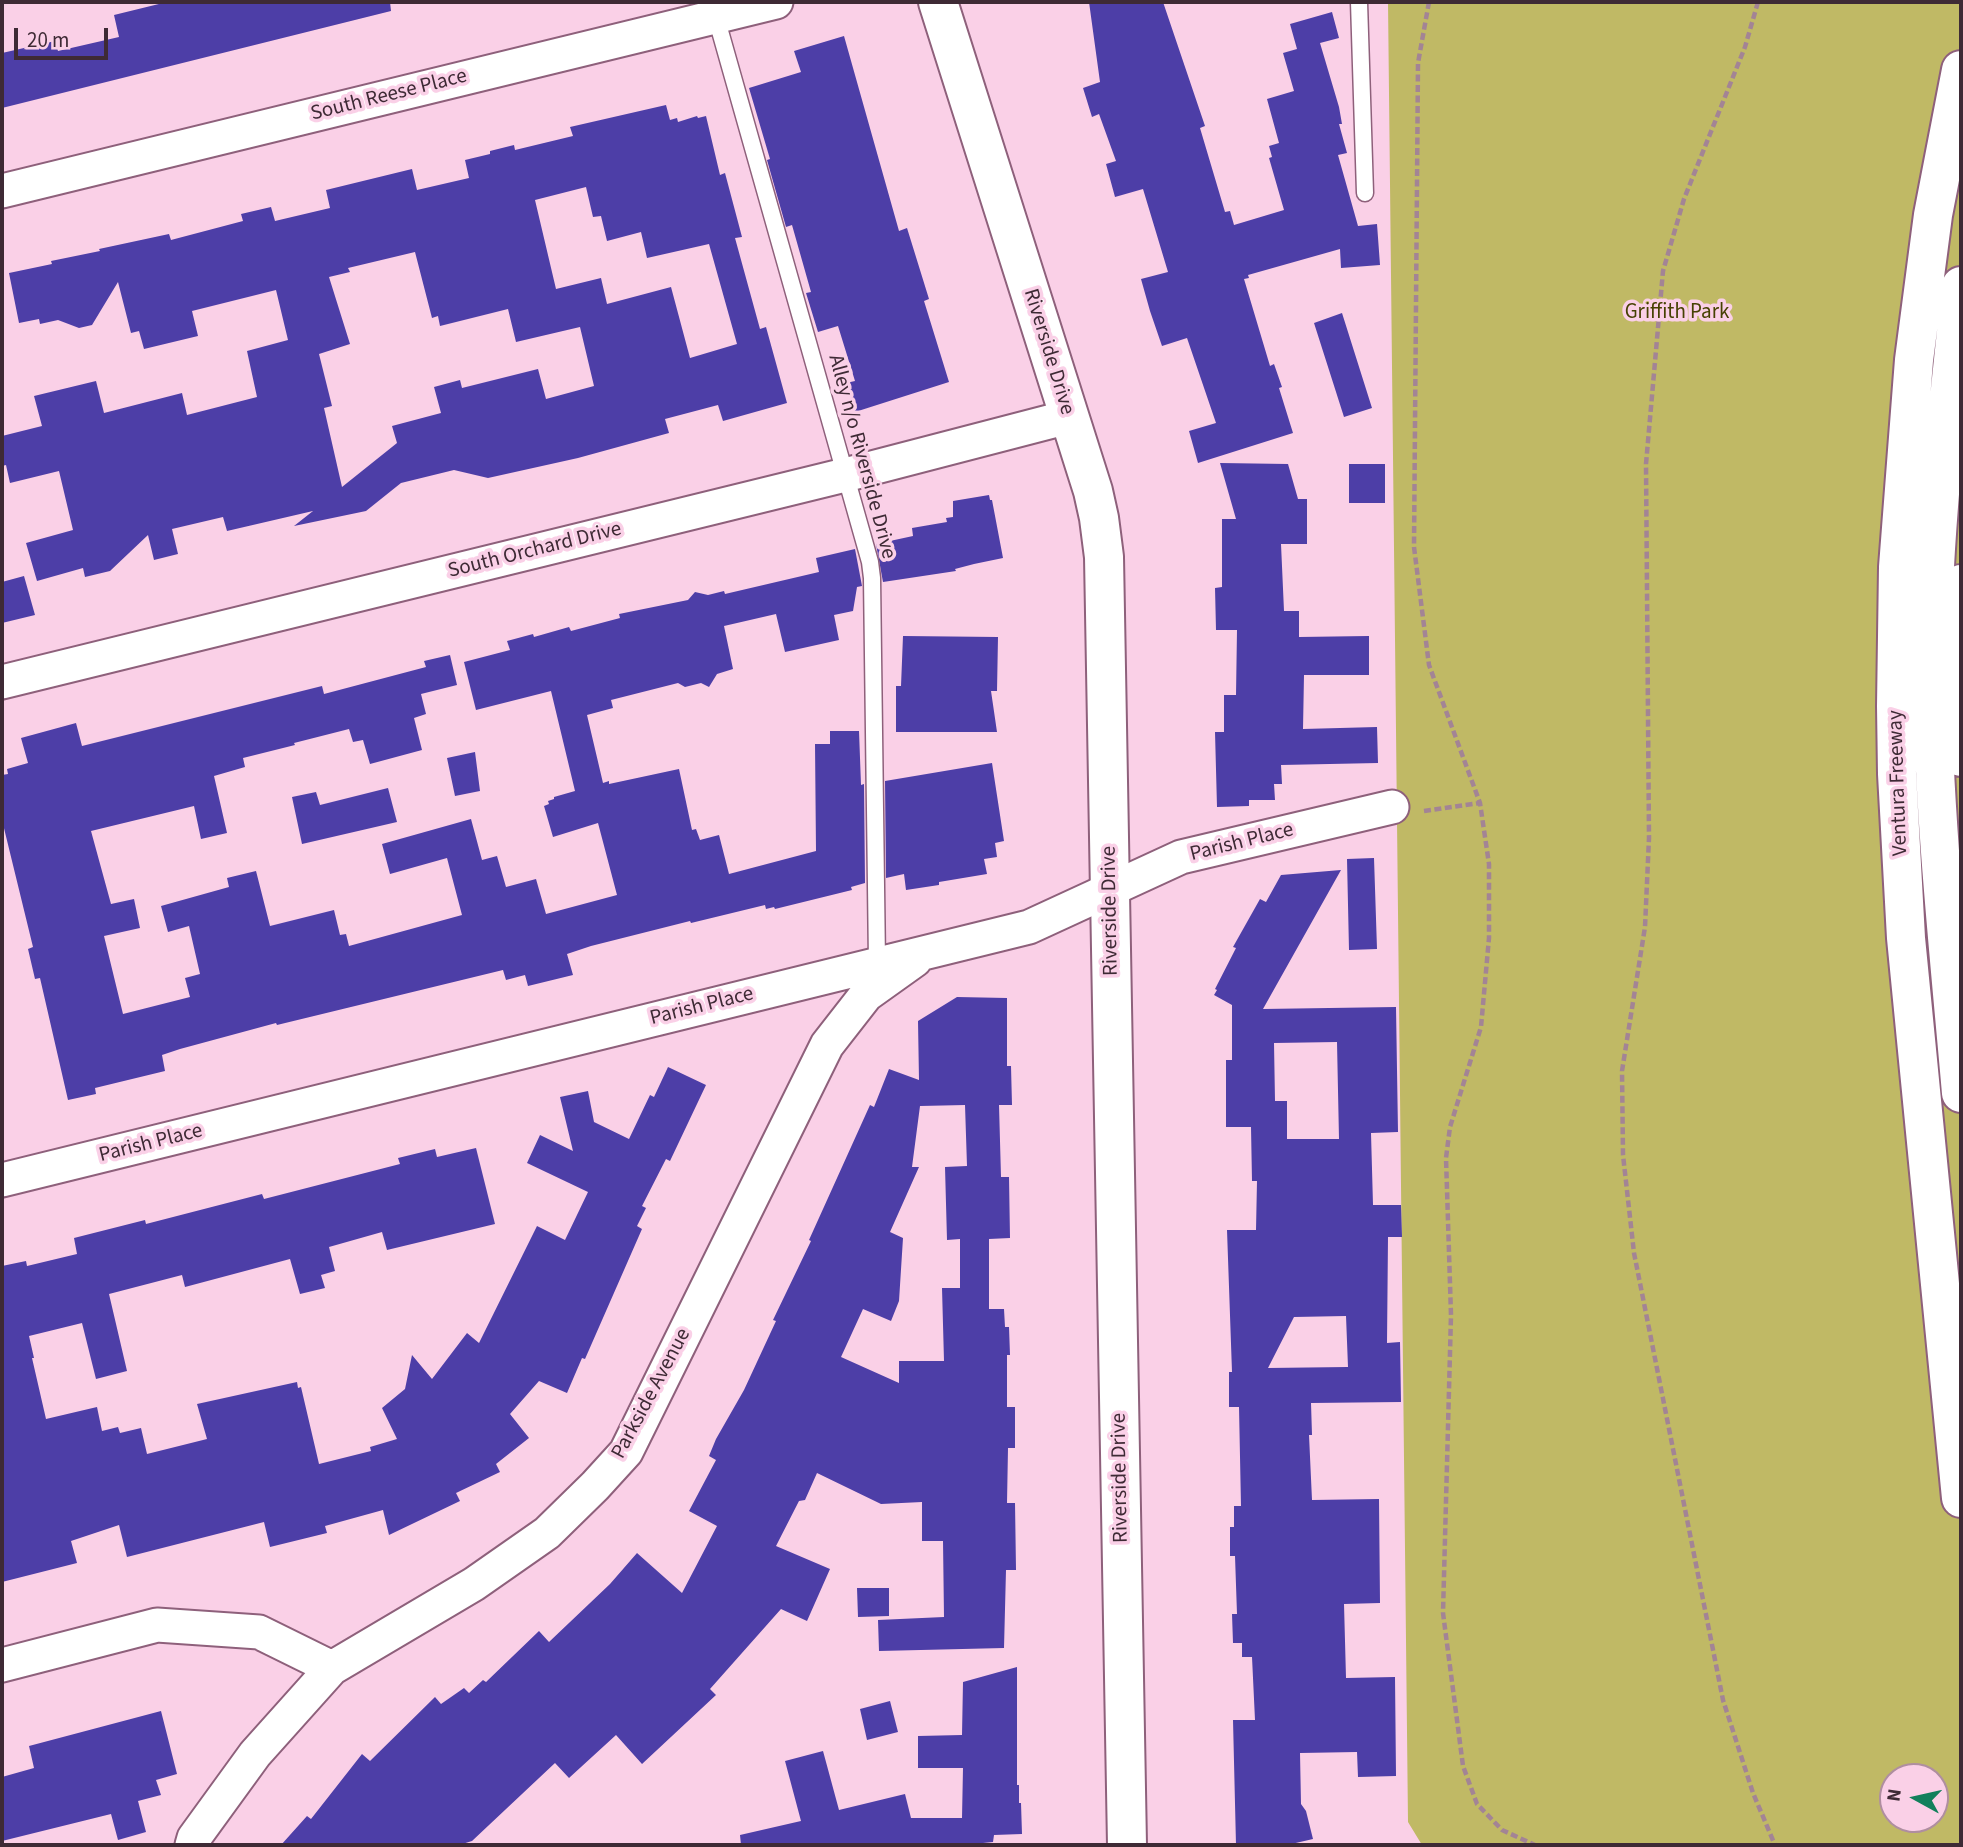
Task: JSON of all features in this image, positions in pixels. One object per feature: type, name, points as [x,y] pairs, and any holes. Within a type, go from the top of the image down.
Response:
[{"type":"main road","name":"Riverside Drive","points":[[938,2],[1093,491],[1104,557],[1127,1845]]},
{"type":"main road","name":"Ventura Freeway","points":[[1961,70],[1933,215],[1914,360],[1898,567],[1896,693],[1897,774],[1906,939],[1961,1498]]},
{"type":"main road","points":[[1961,286],[1935,560],[1932,681],[1939,847],[1961,1093]]},
{"type":"main road","points":[[1961,584],[1961,757]]},
{"type":"street","name":"South Reese Place","points":[[2,191],[776,2]]},
{"type":"street","name":"South Orchard Drive","points":[[2,682],[845,475],[1068,417]]},
{"type":"street","name":"Parish Place","points":[[2,1181],[1029,927],[1181,858],[1392,807]]},
{"type":"street","name":"Parkside Avenue","points":[[192,1845],[194,1838],[256,1754],[332,1668],[474,1584],[547,1533],[596,1486],[626,1452],[827,1045],[866,995],[928,950]]},
{"type":"street","points":[[2,1665],[157,1625],[259,1632],[332,1668]]},
{"type":"lane","points":[[1359,2],[1366,193]]},
{"type":"lane","name":"Alley n/o Riverside Drive","points":[[716,17],[870,562],[877,963]]},
{"type":"path","points":[[1429,2],[1419,63],[1414,547],[1429,665],[1480,803],[1489,864],[1489,938],[1481,1027],[1450,1127],[1446,1158],[1451,1315],[1443,1613],[1463,1766],[1477,1804],[1502,1830],[1535,1845]]},
{"type":"path","points":[[1758,2],[1745,47],[1684,199],[1663,271],[1646,464],[1649,838],[1645,928],[1622,1071],[1623,1154],[1634,1253],[1723,1700],[1754,1793],[1775,1845]]},
{"type":"path","points":[[1392,807],[1429,811],[1480,803]]},
{"type":"green space","name":"Griffith Park","points":[[1388,2],[1961,2],[1961,1845],[1422,1845],[1408,1822]]},
{"type":"building","points":[[167,2],[390,2],[391,11],[2,108],[2,53],[55,41],[58,51],[119,37],[114,15]]},
{"type":"building","points":[[1089,2],[1163,2],[1205,126],[1200,128],[1225,212],[1230,211],[1234,225],[1284,210],[1269,158],[1272,157],[1269,146],[1279,143],[1267,99],[1294,91],[1283,53],[1297,49],[1290,24],[1332,12],[1339,38],[1320,43],[1339,107],[1342,124],[1339,124],[1347,153],[1338,155],[1358,226],[1377,224],[1380,265],[1341,268],[1340,249],[1248,275],[1249,278],[1244,279],[1270,366],[1274,364],[1282,387],[1279,388],[1293,433],[1198,463],[1189,431],[1216,423],[1187,338],[1162,346],[1150,311],[1141,279],[1168,272],[1143,189],[1115,197],[1106,164],[1116,161],[1099,114],[1092,117],[1083,88],[1100,82]]},
{"type":"building","points":[[844,36],[899,231],[907,228],[929,299],[924,301],[949,382],[855,412],[846,383],[855,381],[838,326],[818,332],[806,293],[811,292],[792,225],[786,227],[749,88],[801,72],[794,51]]},
{"type":"building","points":[[666,105],[670,120],[677,118],[678,122],[706,116],[720,175],[725,173],[742,237],[735,238],[760,329],[766,327],[787,403],[723,421],[718,405],[665,419],[669,433],[578,458],[488,478],[454,470],[401,483],[366,511],[294,526],[313,511],[227,531],[223,517],[172,529],[178,554],[154,560],[148,535],[110,571],[85,577],[83,568],[37,581],[26,543],[73,530],[59,471],[10,483],[6,465],[2,466],[2,436],[42,426],[34,396],[96,381],[104,413],[182,393],[187,415],[257,397],[247,351],[288,340],[276,290],[192,311],[198,336],[144,349],[139,331],[131,333],[118,282],[92,325],[79,328],[58,320],[40,324],[39,319],[19,323],[9,273],[169,234],[171,240],[243,221],[241,214],[271,207],[275,221],[330,208],[326,190],[412,169],[417,190],[469,178],[465,160],[514,145],[515,150],[573,136],[570,127]],"holes":[[[586,187],[593,217],[601,216],[607,241],[641,232],[647,258],[709,244],[737,344],[690,358],[671,287],[607,304],[601,278],[556,289],[535,200]],[[415,252],[432,318],[438,316],[440,326],[508,309],[516,342],[580,327],[594,386],[546,399],[538,369],[462,388],[460,380],[434,387],[441,413],[392,426],[397,443],[342,487],[324,408],[332,406],[319,354],[350,344],[329,277],[350,272],[348,268]]]},
{"type":"building","points":[[1342,313],[1372,408],[1344,417],[1314,323]]},
{"type":"building","points":[[1220,463],[1288,464],[1298,499],[1307,499],[1307,544],[1281,544],[1284,611],[1299,611],[1299,637],[1369,636],[1369,675],[1304,675],[1303,729],[1377,727],[1378,763],[1281,765],[1282,784],[1274,784],[1275,800],[1249,800],[1249,806],[1217,807],[1215,732],[1224,732],[1224,695],[1236,695],[1237,630],[1216,630],[1215,588],[1222,587],[1222,519],[1236,519]]},
{"type":"building","points":[[1349,464],[1385,464],[1385,503],[1349,503]]},
{"type":"building","points":[[989,495],[1003,558],[955,569],[956,571],[883,582],[876,544],[913,536],[912,528],[947,522],[946,518],[953,517],[953,501]]},
{"type":"building","points":[[855,549],[862,586],[857,587],[853,611],[834,615],[839,640],[785,652],[776,614],[724,626],[733,669],[717,674],[709,687],[701,683],[685,687],[678,683],[611,700],[613,708],[587,715],[603,783],[679,769],[692,830],[696,829],[700,840],[719,835],[729,874],[816,851],[815,744],[830,744],[830,731],[859,731],[861,785],[864,784],[865,883],[851,887],[852,890],[775,909],[766,909],[765,905],[591,946],[567,954],[573,975],[528,986],[525,975],[506,980],[503,970],[277,1025],[276,1023],[180,1049],[162,1055],[165,1071],[95,1088],[96,1094],[68,1100],[40,978],[35,979],[28,949],[33,947],[2,820],[2,775],[8,774],[7,769],[28,763],[21,738],[76,723],[82,746],[322,686],[324,694],[426,667],[424,661],[450,655],[457,685],[421,694],[426,714],[414,718],[422,750],[370,764],[363,740],[353,742],[349,729],[243,758],[245,767],[214,776],[227,833],[201,839],[194,806],[91,831],[111,904],[134,899],[140,928],[104,936],[123,1014],[190,997],[185,978],[200,974],[189,926],[168,932],[161,906],[229,887],[227,878],[256,871],[270,926],[334,910],[340,935],[346,934],[349,946],[462,915],[447,858],[390,874],[382,844],[471,819],[482,860],[497,856],[506,887],[536,879],[546,914],[617,895],[598,823],[553,837],[544,806],[554,797],[575,791],[551,691],[476,710],[464,662],[510,650],[507,641],[569,627],[571,631],[620,618],[619,614],[688,600],[695,592],[708,595],[724,591],[725,594],[819,572],[816,558]]},
{"type":"building","points":[[24,576],[35,615],[2,623],[2,582]]},
{"type":"building","points":[[903,636],[998,637],[997,691],[991,691],[997,732],[896,732],[896,686],[901,686]]},
{"type":"building","points":[[475,752],[480,791],[455,796],[447,758]]},
{"type":"building","points":[[992,763],[1004,841],[995,843],[997,857],[984,859],[987,874],[906,890],[904,874],[886,878],[885,781]]},
{"type":"building","points":[[388,788],[397,822],[302,844],[292,797],[316,792],[320,805]]},
{"type":"building","points":[[1374,858],[1377,949],[1349,950],[1347,859]]},
{"type":"building","points":[[1341,870],[1263,1009],[1396,1007],[1398,1132],[1371,1133],[1373,1205],[1401,1205],[1402,1237],[1388,1237],[1387,1343],[1400,1342],[1401,1402],[1311,1403],[1312,1435],[1309,1435],[1312,1500],[1379,1499],[1380,1603],[1344,1604],[1346,1678],[1395,1677],[1396,1776],[1358,1777],[1357,1752],[1300,1753],[1301,1804],[1306,1811],[1313,1839],[1287,1845],[1236,1845],[1233,1720],[1255,1720],[1252,1657],[1242,1657],[1242,1643],[1233,1643],[1232,1614],[1237,1614],[1235,1556],[1230,1556],[1230,1527],[1234,1527],[1234,1506],[1241,1506],[1239,1407],[1229,1407],[1229,1372],[1232,1372],[1227,1230],[1256,1230],[1257,1181],[1252,1181],[1251,1127],[1226,1127],[1226,1060],[1232,1060],[1232,1005],[1214,995],[1236,948],[1233,947],[1260,899],[1266,902],[1281,875]],"holes":[[[1337,1042],[1339,1139],[1287,1139],[1287,1101],[1275,1101],[1274,1043]],[[1346,1316],[1348,1367],[1268,1368],[1294,1317]]]},
{"type":"building","points":[[957,997],[1007,998],[1007,1066],[1011,1066],[1012,1105],[999,1105],[1001,1177],[1009,1177],[1010,1238],[989,1239],[989,1309],[1004,1309],[1005,1327],[1009,1327],[1007,1407],[1015,1407],[1015,1448],[1008,1448],[1007,1503],[1015,1503],[1016,1570],[1006,1570],[1004,1648],[879,1651],[878,1620],[944,1617],[943,1541],[922,1541],[922,1502],[881,1504],[817,1473],[805,1500],[799,1501],[776,1546],[830,1569],[807,1621],[781,1609],[710,1689],[716,1695],[642,1764],[616,1735],[569,1778],[555,1763],[472,1841],[459,1845],[281,1845],[307,1816],[311,1819],[362,1754],[370,1761],[435,1697],[441,1704],[464,1688],[469,1693],[483,1680],[486,1682],[539,1631],[549,1642],[610,1584],[637,1553],[682,1593],[717,1526],[689,1511],[716,1460],[709,1456],[716,1439],[744,1390],[776,1321],[773,1320],[811,1241],[809,1240],[870,1105],[874,1107],[889,1069],[919,1080],[918,1021]],"holes":[[[965,1105],[967,1166],[945,1167],[947,1240],[960,1239],[960,1288],[942,1288],[944,1361],[899,1361],[899,1383],[841,1357],[863,1309],[891,1321],[899,1301],[903,1238],[890,1232],[919,1167],[912,1167],[920,1106]]]},
{"type":"building","points":[[668,1067],[706,1085],[670,1161],[666,1159],[642,1206],[646,1208],[637,1226],[642,1229],[585,1359],[582,1358],[567,1393],[539,1381],[510,1414],[529,1438],[496,1464],[500,1472],[456,1493],[460,1501],[389,1535],[383,1510],[325,1526],[327,1533],[270,1547],[264,1522],[127,1557],[119,1525],[71,1541],[77,1563],[2,1582],[2,1266],[26,1261],[27,1266],[77,1254],[74,1238],[145,1220],[146,1224],[262,1194],[264,1199],[400,1164],[398,1158],[435,1149],[437,1157],[476,1148],[495,1224],[387,1250],[382,1232],[329,1247],[335,1271],[321,1275],[325,1288],[300,1294],[290,1259],[185,1287],[182,1275],[109,1294],[127,1371],[96,1379],[82,1323],[29,1336],[46,1419],[97,1407],[102,1431],[118,1427],[120,1433],[141,1428],[147,1454],[207,1439],[197,1404],[297,1382],[298,1388],[301,1387],[319,1464],[371,1451],[370,1447],[397,1439],[382,1408],[405,1389],[412,1355],[432,1379],[467,1333],[479,1343],[537,1226],[565,1240],[588,1192],[527,1163],[540,1135],[573,1151],[560,1097],[588,1091],[594,1122],[629,1139],[650,1095],[654,1097]]},
{"type":"building","points":[[857,1588],[889,1588],[889,1616],[858,1617]]},
{"type":"building","points":[[1017,1667],[1017,1785],[1021,1803],[1022,1834],[994,1835],[993,1842],[963,1845],[741,1845],[740,1835],[801,1821],[785,1761],[823,1751],[839,1810],[905,1794],[911,1818],[962,1818],[963,1768],[918,1768],[918,1736],[962,1735],[963,1682]]},
{"type":"building","points":[[890,1701],[898,1732],[867,1740],[860,1709]]},
{"type":"building","points":[[161,1711],[177,1774],[156,1780],[161,1795],[138,1801],[146,1832],[118,1840],[111,1814],[2,1841],[2,1777],[34,1768],[29,1746]]}]
